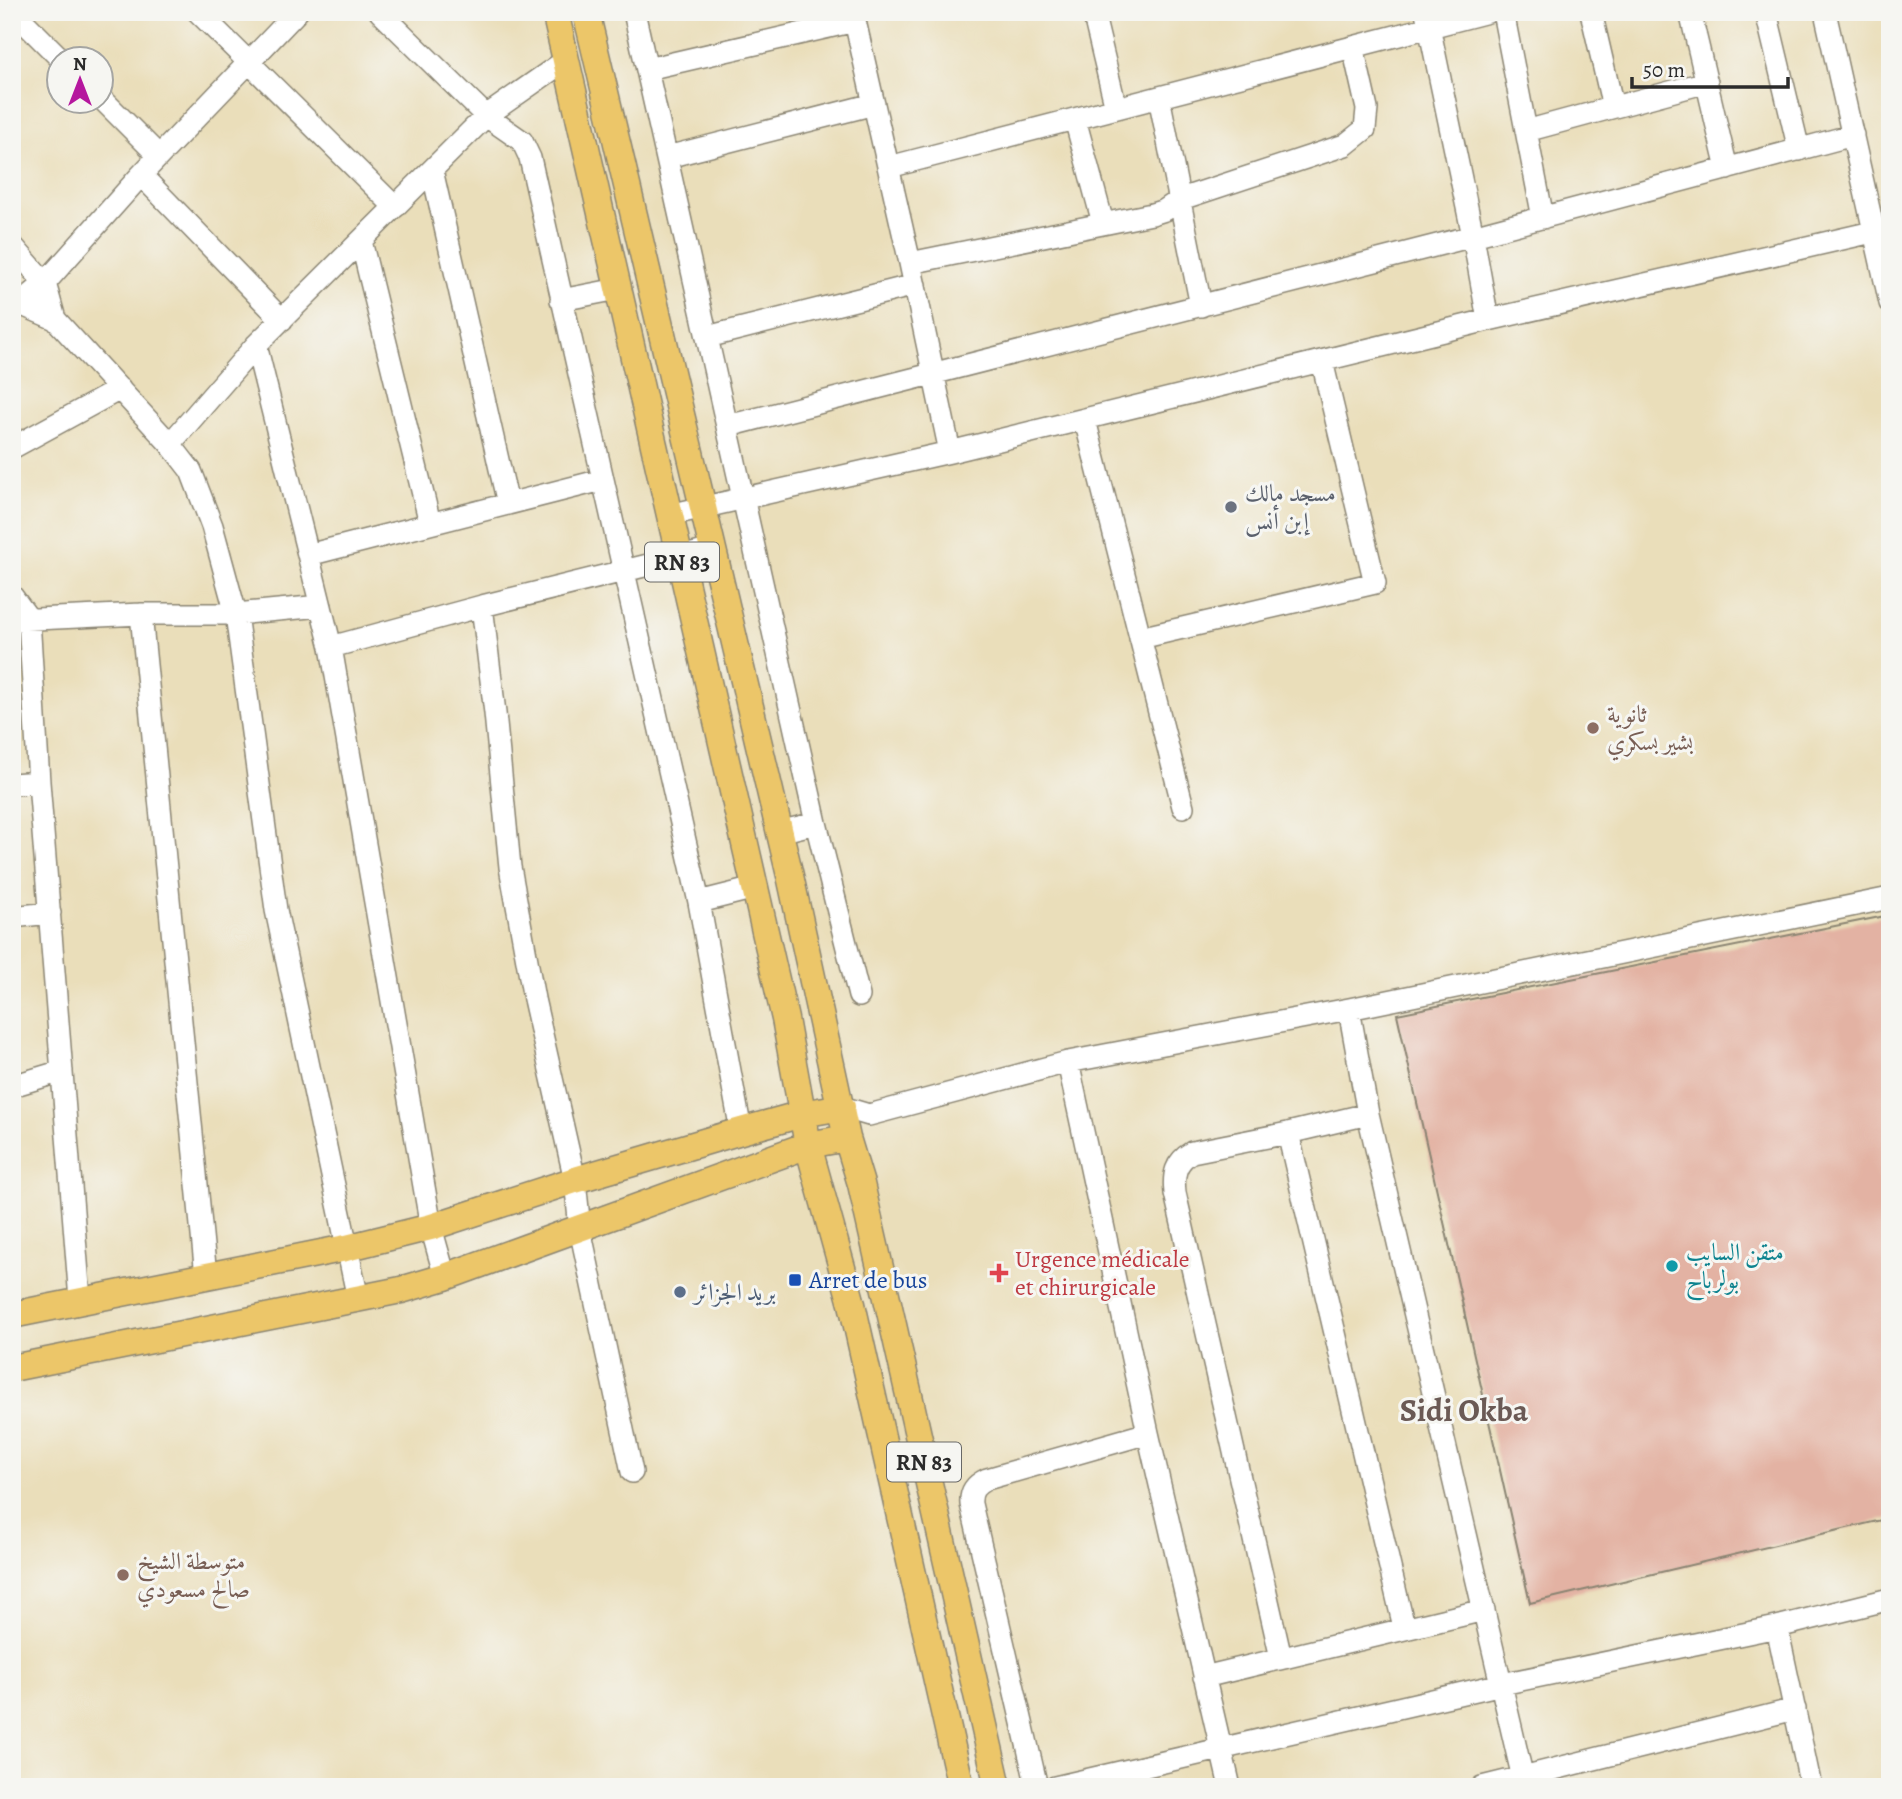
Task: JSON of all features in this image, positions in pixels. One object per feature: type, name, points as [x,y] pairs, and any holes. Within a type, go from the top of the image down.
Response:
[{"type":"main road","name":"RN 83","points":[[555,12],[785,1019],[808,1145],[852,1304],[961,1787]]},
{"type":"main road","name":"RN 83","points":[[586,12],[779,832],[847,1138],[861,1184],[998,1787]]},
{"type":"main road","points":[[12,1315],[346,1248],[431,1227],[741,1130],[842,1107]]},
{"type":"main road","points":[[12,1368],[401,1290],[580,1229],[808,1145],[847,1138]]},
{"type":"main road","points":[[852,1304],[885,1294]]},
{"type":"street","points":[[198,12],[395,207]]},
{"type":"street","points":[[16,300],[45,283],[159,156],[297,12]]},
{"type":"street","points":[[380,12],[486,117],[522,141],[530,158],[699,901],[741,1130]]},
{"type":"street","points":[[634,12],[816,823],[859,996]]},
{"type":"street","points":[[1093,12],[1116,108]]},
{"type":"street","points":[[889,167],[1353,47],[1428,20],[1488,12]]},
{"type":"street","points":[[1503,12],[1543,218]]},
{"type":"street","points":[[1591,12],[1613,107]]},
{"type":"street","points":[[1690,12],[1727,169]]},
{"type":"street","points":[[1766,12],[1799,150]]},
{"type":"street","points":[[1825,12],[1853,135],[1881,230],[1890,303]]},
{"type":"street","points":[[18,17],[48,46]]},
{"type":"street","points":[[647,69],[854,17],[950,452]]},
{"type":"street","points":[[1428,20],[1474,236],[1488,320]]},
{"type":"street","points":[[910,263],[1165,210],[1181,199],[1345,145],[1365,129],[1367,109],[1353,47]]},
{"type":"street","points":[[170,444],[256,345],[486,117],[565,60]]},
{"type":"street","points":[[1526,131],[1707,82]]},
{"type":"street","points":[[1159,97],[1201,306]]},
{"type":"street","points":[[667,157],[874,104]]},
{"type":"street","points":[[116,113],[159,156]]},
{"type":"street","points":[[1075,118],[1103,223]]},
{"type":"street","points":[[728,426],[1474,236],[1853,135]]},
{"type":"street","points":[[432,170],[508,504]]},
{"type":"street","points":[[142,175],[282,320]]},
{"type":"street","points":[[669,515],[950,452],[1488,320],[1881,230]]},
{"type":"street","points":[[361,241],[430,523]]},
{"type":"street","points":[[12,245],[45,283],[55,319]]},
{"type":"street","points":[[707,337],[915,285]]},
{"type":"street","points":[[561,300],[618,289]]},
{"type":"street","points":[[16,300],[55,319],[170,444],[191,471],[212,526],[236,614],[276,910],[358,1299]]},
{"type":"street","points":[[256,345],[331,647],[431,1227],[445,1277]]},
{"type":"street","points":[[1140,638],[1375,583],[1322,361]]},
{"type":"street","points":[[12,448],[120,389]]},
{"type":"street","points":[[1085,420],[1182,807]]},
{"type":"street","points":[[308,555],[602,480]]},
{"type":"street","points":[[331,647],[713,549]]},
{"type":"street","points":[[12,596],[21,620],[39,782],[80,1300]]},
{"type":"street","points":[[21,620],[142,614],[236,614],[321,606]]},
{"type":"street","points":[[482,607],[510,867],[534,999],[575,1180],[580,1229],[632,1472]]},
{"type":"street","points":[[142,614],[206,1276]]},
{"type":"street","points":[[12,784],[39,782]]},
{"type":"street","points":[[779,832],[816,823]]},
{"type":"street","points":[[699,901],[755,888]]},
{"type":"street","points":[[847,1138],[869,1115],[1068,1062],[1349,1009],[1890,898]]},
{"type":"street","points":[[12,917],[50,913]]},
{"type":"street","points":[[1349,1009],[1368,1114],[1524,1782]]},
{"type":"street","points":[[1068,1062],[1148,1433],[1230,1787]]},
{"type":"street","points":[[12,1086],[62,1071]]},
{"type":"street","points":[[842,1107],[869,1115]]},
{"type":"street","points":[[1281,1658],[1173,1177],[1182,1157],[1192,1152],[1368,1114]]},
{"type":"street","points":[[1288,1133],[1404,1627]]},
{"type":"street","points":[[1037,1787],[971,1504],[972,1490],[987,1479],[1148,1433]]},
{"type":"street","points":[[1055,1787],[1502,1685],[1777,1627],[1890,1599]]},
{"type":"street","points":[[1204,1677],[1404,1627],[1485,1610]]},
{"type":"street","points":[[1777,1627],[1811,1787]]},
{"type":"street","points":[[1482,1787],[1524,1782],[1795,1709]]},
{"type":"building","name":"متقن السايب بولرباح","points":[[1890,915],[1890,1518],[1530,1603],[1397,1014]]},
{"type":"place","name":"مسجد مالك إبن أنس","points":[[1231,507]]},
{"type":"place","name":"ثانوية بشير بسكري","points":[[1593,728]]},
{"type":"place","name":"متقن السايب بولرباح","points":[[1672,1266]]},
{"type":"place","name":"Urgence médicale et chirurgicale","points":[[999,1273]]},
{"type":"place","name":"Arret de bus","points":[[795,1280]]},
{"type":"place","name":"بريد الجزائر","points":[[680,1292]]},
{"type":"place","name":"متوسطة الشيخ صالح مسعودي","points":[[123,1575]]},
{"type":"district","name":"Sidi Okba","points":[[1464,1410]]}]
